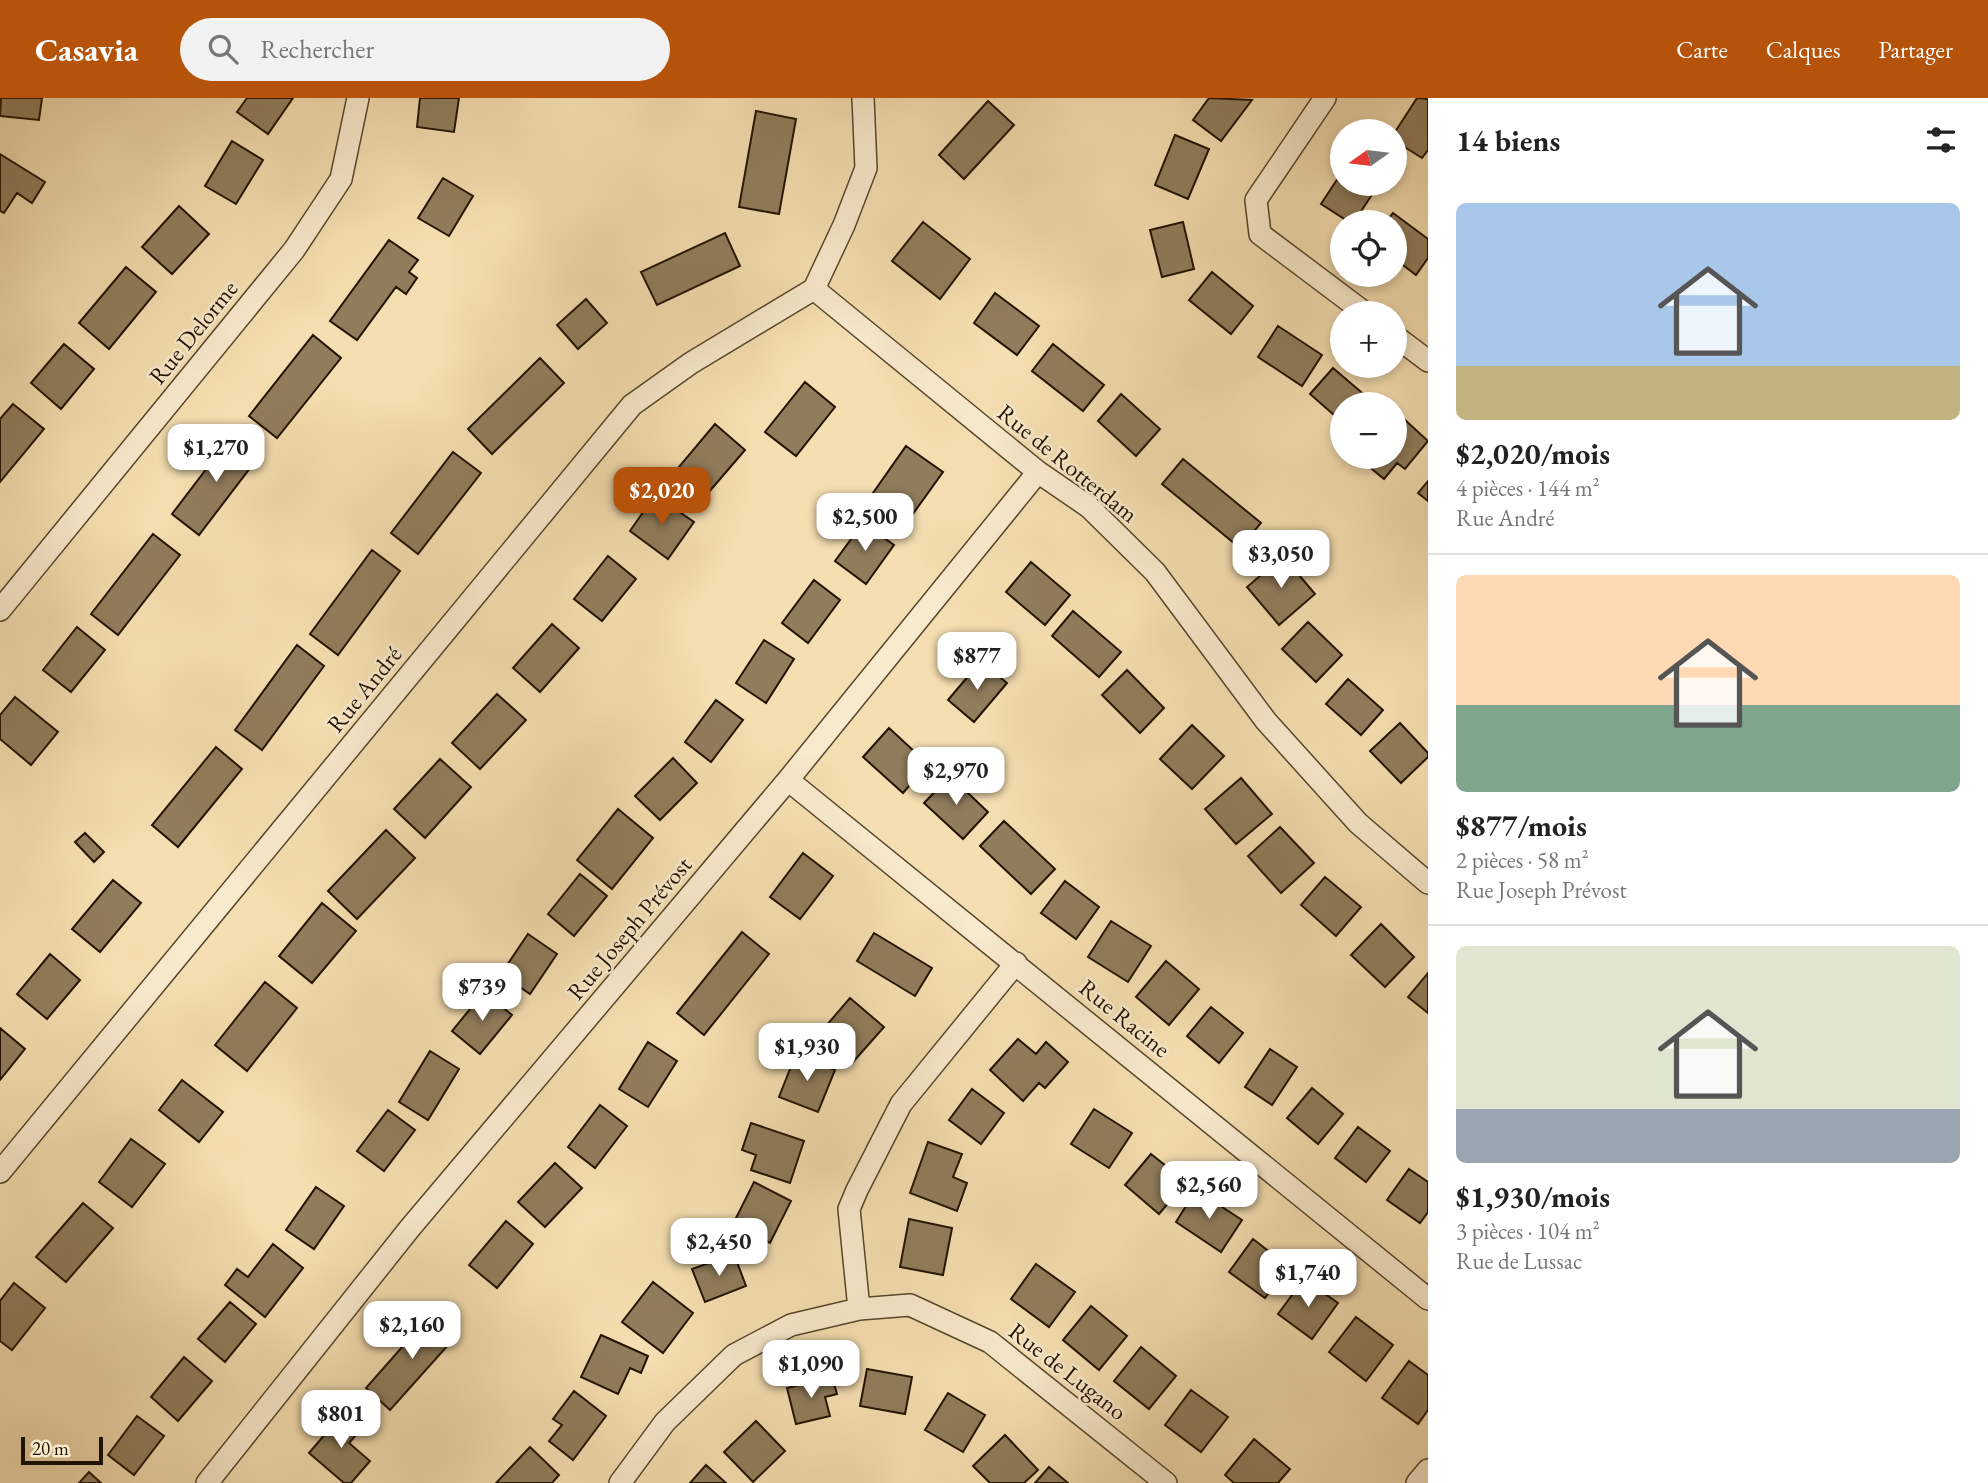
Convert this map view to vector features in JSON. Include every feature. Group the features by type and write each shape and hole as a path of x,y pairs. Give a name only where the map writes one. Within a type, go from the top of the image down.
{"street":[{"name":"Rue Delorme","path":"0,610 294,250 341,179 358,98"},
{"path":"1325,98 1256,200 1260,233 1349,301"},
{"path":"814,289 844,225 866,168 869,103"},
{"name":"Rue de Rotterdam","path":"814,289 1038,472 1089,507 1155,572 1266,721 1358,823 1428,883"},
{"name":"Rue André","path":"0,1172 632,405 691,363 814,289"},
{"path":"1407,345 1428,361"},
{"name":"Rue Joseph Prévost","path":"207,1483 410,1228 788,780 1038,472"},
{"name":"Rue Racine","path":"788,780 1428,1299"},
{"path":"859,1309 849,1209 853,1200 901,1104 1016,963"},
{"name":"Rue de Lugano","path":"620,1483 665,1422 734,1355 791,1325 859,1309 910,1305 990,1342 1166,1483"},
{"path":"1417,1483 1428,1471"}],"building":[{"path":"1,98 42,98 39,120 0,116"},
{"path":"247,98 293,98 268,134 237,112"},
{"path":"420,98 459,98 454,132 417,127"},
{"path":"1209,98 1252,100 1221,141 1193,120"},
{"path":"1417,98 1428,99 1428,150 1422,158 1407,149 1407,119 1403,119"},
{"path":"988,101 1014,125 964,179 939,155"},
{"path":"756,111 796,119 779,214 739,207"},
{"path":"1175,135 1209,149 1188,199 1155,185"},
{"path":"232,141 263,160 236,204 205,186"},
{"path":"0,154 45,182 32,203 17,193 4,213 0,211"},
{"path":"443,178 473,196 449,236 418,218"},
{"path":"1330,190 1330,196 1371,196 1362,210 1330,210 1321,204"},
{"path":"179,206 209,234 172,274 142,247"},
{"path":"923,222 970,259 940,299 892,261"},
{"path":"1183,222 1194,269 1162,277 1150,230"},
{"path":"1407,223 1428,239 1428,258 1416,275 1407,268"},
{"path":"725,233 740,266 657,305 641,272"},
{"path":"389,240 418,260 409,272 417,278 406,294 396,287 357,340 330,321"},
{"path":"126,267 156,292 109,349 79,323"},
{"path":"1212,272 1253,306 1231,334 1189,300"},
{"path":"995,293 1039,326 1017,355 974,323"},
{"path":"586,299 607,323 578,349 557,325"},
{"path":"1278,326 1322,355 1302,386 1258,357"},
{"path":"313,335 341,358 277,438 249,416"},
{"path":"64,344 94,369 61,409 31,383"},
{"path":"1053,344 1104,385 1083,411 1032,371"},
{"path":"540,358 564,383 492,454 468,429"},
{"path":"1330,371 1330,378 1345,378 1361,392 1330,392 1330,412 1310,394"},
{"path":"805,382 835,407 796,456 765,432"},
{"path":"1121,394 1160,429 1136,456 1098,421"},
{"path":"13,404 44,429 0,482 0,419"},
{"path":"1407,422 1428,441 1407,467"},
{"path":"715,424 745,450 708,493 678,468"},
{"path":"233,434 260,455 199,535 172,514"},
{"path":"906,446 943,472 910,518 873,493"},
{"path":"453,452 481,473 418,554 391,533"},
{"path":"1183,459 1261,523 1240,548 1162,484"},
{"path":"1372,469 1392,469 1384,479"},
{"path":"1428,481 1428,501 1418,493"},
{"path":"655,495 694,522 668,559 630,531"},
{"path":"863,523 894,545 866,584 835,561"},
{"path":"153,534 180,555 118,635 91,614"},
{"path":"372,550 400,571 338,655 310,634"},
{"path":"608,556 636,579 602,621 574,599"},
{"path":"1283,556 1315,594 1279,625 1247,587"},
{"path":"1031,562 1070,595 1045,625 1006,592"},
{"path":"814,580 840,600 808,643 782,623"},
{"path":"1073,611 1121,652 1099,677 1052,636"},
{"path":"1308,622 1342,655 1316,682 1282,649"},
{"path":"552,624 579,648 540,692 513,668"},
{"path":"77,627 105,650 71,692 43,670"},
{"path":"764,640 794,659 766,703 736,683"},
{"path":"297,645 324,666 262,750 235,730"},
{"path":"981,661 1007,683 974,722 948,700"},
{"path":"1127,670 1164,708 1140,733 1102,695"},
{"path":"1348,679 1383,710 1361,735 1326,704"},
{"path":"497,694 526,720 480,769 452,743"},
{"path":"15,697 58,732 31,765 0,739 0,715"},
{"path":"716,700 743,720 711,762 685,742"},
{"path":"1400,723 1428,753 1428,757 1401,783 1370,751"},
{"path":"1192,725 1224,756 1192,789 1160,759"},
{"path":"889,728 928,764 903,793 863,757"},
{"path":"216,747 242,769 178,847 152,825"},
{"path":"673,758 697,783 660,820 635,796"},
{"path":"440,759 471,787 425,838 394,809"},
{"path":"950,776 988,812 963,839 924,803"},
{"path":"1241,778 1272,814 1236,844 1205,809"},
{"path":"618,809 653,838 612,889 577,860"},
{"path":"1004,821 1055,869 1031,894 980,846"},
{"path":"1280,827 1314,863 1281,893 1248,856"},
{"path":"386,830 415,858 357,919 328,891"},
{"path":"85,833 104,852 94,862 75,842"},
{"path":"803,853 833,876 800,919 770,897"},
{"path":"580,874 607,896 574,936 548,914"},
{"path":"1325,877 1361,907 1336,936 1301,905"},
{"path":"113,880 141,903 100,952 72,929"},
{"path":"1065,881 1099,907 1076,939 1041,913"},
{"path":"322,903 356,931 312,983 279,956"},
{"path":"1111,921 1151,946 1128,982 1088,957"},
{"path":"1381,924 1414,957 1385,987 1351,955"},
{"path":"742,932 769,954 704,1035 677,1013"},
{"path":"874,933 932,968 915,996 857,961"},
{"path":"528,934 557,954 530,994 501,974"},
{"path":"50,954 80,980 47,1019 17,994"},
{"path":"1166,961 1199,989 1169,1025 1136,997"},
{"path":"1428,973 1428,1013 1408,997"},
{"path":"265,982 297,1008 247,1071 215,1045"},
{"path":"484,992 512,1015 480,1054 452,1031"},
{"path":"850,998 884,1027 853,1062 820,1033"},
{"path":"1211,1007 1243,1033 1219,1063 1187,1036"},
{"path":"0,1028 25,1049 0,1080"},
{"path":"1018,1039 1036,1054 1046,1042 1068,1062 1045,1088 1039,1083 1023,1101 990,1070"},
{"path":"648,1042 677,1061 648,1107 619,1089"},
{"path":"1270,1049 1297,1067 1272,1105 1245,1087"},
{"path":"430,1051 459,1069 428,1120 399,1102"},
{"path":"796,1054 835,1070 818,1112 779,1097"},
{"path":"182,1080 223,1112 199,1142 159,1110"},
{"path":"1312,1088 1343,1114 1318,1144 1287,1118"},
{"path":"972,1089 1004,1113 981,1144 949,1120"},
{"path":"600,1105 627,1126 595,1168 568,1147"},
{"path":"1094,1109 1132,1133 1109,1168 1071,1144"},
{"path":"388,1110 415,1130 384,1171 357,1151"},
{"path":"751,1123 804,1141 790,1183 751,1170 756,1155 742,1150"},
{"path":"1358,1127 1390,1151 1366,1182 1335,1158"},
{"path":"131,1139 165,1164 132,1207 99,1182"},
{"path":"928,1142 962,1154 953,1177 967,1183 957,1211 910,1193"},
{"path":"1151,1154 1186,1182 1159,1214 1125,1185"},
{"path":"555,1163 582,1188 545,1227 518,1202"},
{"path":"1409,1169 1428,1182 1428,1212 1420,1223 1387,1200"},
{"path":"754,1182 791,1201 770,1243 733,1224"},
{"path":"316,1187 344,1206 314,1249 286,1230"},
{"path":"1196,1190 1242,1220 1221,1252 1176,1222"},
{"path":"83,1203 113,1228 66,1282 36,1257"},
{"path":"909,1219 952,1228 943,1275 900,1267"},
{"path":"506,1221 533,1244 497,1288 469,1265"},
{"path":"1253,1239 1288,1266 1265,1298 1229,1272"},
{"path":"273,1244 303,1268 265,1317 225,1285 237,1269 248,1277"},
{"path":"734,1254 746,1286 705,1302 692,1269"},
{"path":"1036,1264 1075,1292 1049,1327 1011,1299"},
{"path":"1304,1279 1338,1303 1312,1339 1278,1314"},
{"path":"653,1282 693,1313 663,1353 622,1322"},
{"path":"14,1283 45,1308 12,1350 0,1341 0,1301"},
{"path":"230,1302 256,1324 225,1362 198,1339"},
{"path":"1091,1306 1127,1336 1099,1370 1063,1340"},
{"path":"433,1312 458,1334 390,1410 366,1388"},
{"path":"1356,1317 1393,1345 1366,1381 1329,1352"},
{"path":"601,1335 648,1356 641,1373 630,1368 618,1394 581,1377"},
{"path":"1141,1347 1176,1376 1149,1409 1114,1381"},
{"path":"184,1357 212,1381 178,1421 151,1397"},
{"path":"1409,1361 1428,1375 1428,1410 1418,1424 1382,1398"},
{"path":"867,1369 912,1377 905,1414 860,1406"},
{"path":"832,1377 837,1394 825,1397 830,1416 796,1424 787,1388"},
{"path":"1191,1390 1228,1417 1201,1452 1165,1425"},
{"path":"574,1391 606,1416 573,1460 549,1441 562,1425 553,1419"},
{"path":"948,1393 985,1415 963,1452 925,1430"},
{"path":"345,1411 363,1427 349,1443 370,1461 351,1483 344,1483 309,1453"},
{"path":"137,1416 164,1436 134,1475 108,1455"},
{"path":"756,1421 785,1451 753,1482 724,1452"},
{"path":"1005,1435 1038,1470 1024,1483 990,1483 973,1466"},
{"path":"1254,1439 1290,1469 1278,1483 1234,1483 1225,1475"},
{"path":"530,1447 559,1475 552,1483 496,1483"},
{"path":"706,1465 726,1483 690,1483"},
{"path":"1049,1467 1068,1483 1035,1483"},
{"path":"89,1472 101,1483 79,1483"}]}
